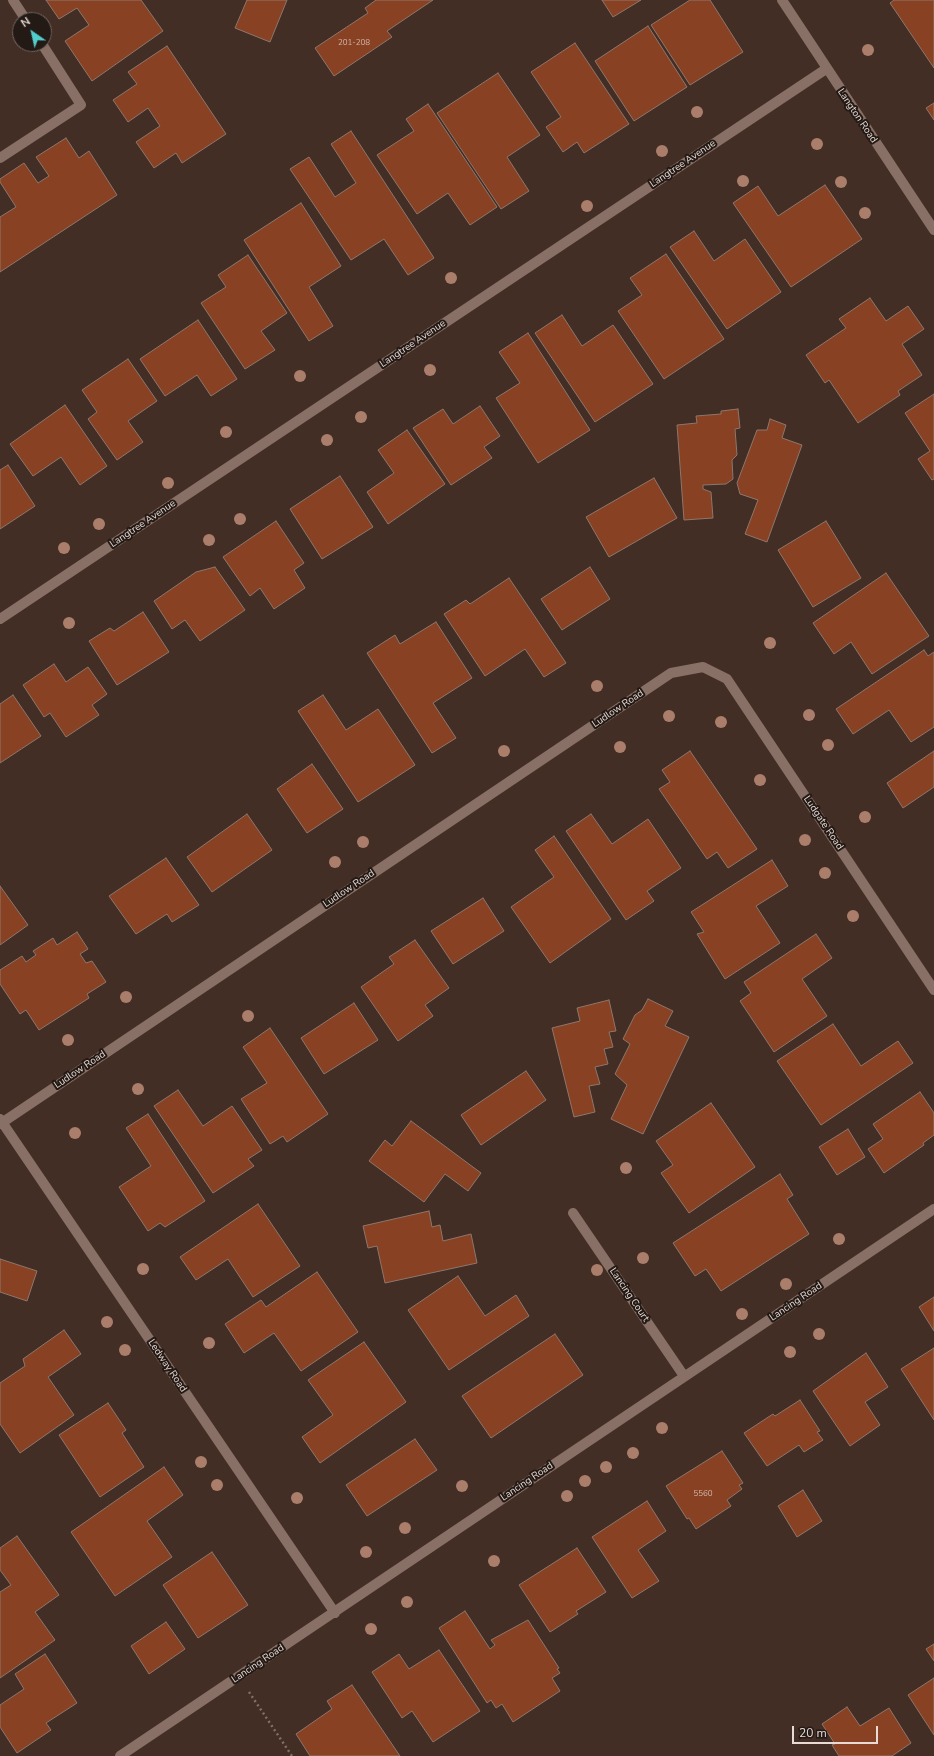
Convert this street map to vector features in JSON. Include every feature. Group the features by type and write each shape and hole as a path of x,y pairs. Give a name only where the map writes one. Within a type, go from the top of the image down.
{"street":[{"path":"13,0 21,12"},
{"name":"Langton Road","path":"782,0 826,69 934,230"},
{"path":"0,158 82,105 47,52"},
{"name":"Langtree Avenue","path":"0,619 826,69"},
{"name":"Ludgate Road","path":"703,667 728,679 934,990"},
{"name":"Ludlow Road","path":"1,1122 671,673 703,667"},
{"name":"Ledway Road","path":"1,1122 334,1613"},
{"name":"Lancing Road","path":"120,1756 684,1376 934,1210"},
{"name":"Lancing Court","path":"573,1213 684,1376"}],"path":[{"path":"239,1677 292,1756"}],"building":[{"path":"46,0 141,0 163,31 92,81 65,41 89,25 77,8 59,19"},
{"path":"247,0 287,0 270,42 235,28"},
{"path":"376,0 433,0 387,31 392,37 334,76 315,48 368,13 365,8"},
{"path":"602,0 641,0 613,17"},
{"path":"690,0 710,0 743,52 690,85 651,25"},
{"path":"894,0 934,0 934,68 890,3"},
{"path":"648,26 687,87 634,121 595,61"},
{"path":"575,43 629,124 584,153 577,142 563,152 546,127 561,117 531,72"},
{"path":"167,46 226,134 182,163 176,153 154,168 136,142 160,126 148,108 128,122 113,100 137,84 128,72"},
{"path":"498,73 540,135 507,157 529,191 501,209 437,113"},
{"path":"934,103 934,120 926,108"},
{"path":"428,104 497,207 470,225 448,193 417,214 377,155 414,131 406,119"},
{"path":"351,131 434,258 408,275 384,239 351,260 290,169 309,157 335,197 356,183 331,144"},
{"path":"66,138 79,158 89,151 117,195 0,272 0,217 16,207 0,182 0,179 24,163 38,183 49,176 36,157"},
{"path":"825,185 862,239 791,287 733,203 758,186 778,216"},
{"path":"301,203 341,266 309,287 333,326 309,341 244,240"},
{"path":"694,231 714,261 745,239 781,292 727,329 670,247"},
{"path":"666,254 724,339 664,379 618,311 642,295 630,278"},
{"path":"248,255 287,313 261,331 275,350 245,369 201,303 226,287 218,275"},
{"path":"870,298 886,321 908,306 924,329 902,344 922,375 898,391 900,395 858,423 829,380 825,383 806,355 846,328 839,319"},
{"path":"562,315 582,346 613,325 653,384 595,422 535,333"},
{"path":"198,320 237,379 211,396 197,375 165,396 140,359"},
{"path":"528,333 590,430 538,463 496,398 520,383 499,352"},
{"path":"128,359 157,401 128,421 143,442 117,460 88,419 97,412 82,390"},
{"path":"934,394 934,479 932,480 918,459 930,451 905,413"},
{"path":"65,405 107,466 80,485 61,457 33,476 10,444"},
{"path":"480,406 500,436 484,447 492,458 451,485 413,428 443,409 453,424"},
{"path":"738,409 740,428 735,429 737,455 732,460 733,479 726,484 703,485 703,489 711,492 713,518 684,520 677,425 697,423 696,416 721,414 721,411"},
{"path":"770,419 786,425 782,438 802,445 767,542 745,534 758,500 740,494 737,483 757,430 767,430"},
{"path":"407,430 445,484 388,524 367,492 394,473 378,450"},
{"path":"8,465 35,506 0,529 0,470"},
{"path":"340,476 373,527 322,559 290,509"},
{"path":"654,478 677,518 609,557 586,517"},
{"path":"276,521 304,563 294,570 305,588 274,609 260,588 250,596 223,557"},
{"path":"826,521 861,578 813,607 778,550"},
{"path":"215,567 245,610 200,641 185,620 172,629 154,601 196,572"},
{"path":"590,567 610,599 562,630 541,599"},
{"path":"886,573 929,636 872,674 851,642 834,654 813,623"},
{"path":"509,578 566,663 544,677 525,649 485,676 444,614 466,600 470,604"},
{"path":"143,612 169,652 117,685 89,641 110,628 114,631"},
{"path":"436,622 472,678 433,703 456,738 432,753 367,653 395,635 400,644"},
{"path":"924,650 928,656 934,652 934,727 911,742 889,710 853,734 836,709"},
{"path":"54,664 66,682 88,667 107,694 92,705 99,715 66,737 50,713 44,717 23,685"},
{"path":"13,695 41,736 0,763 0,704"},
{"path":"323,695 346,730 378,709 415,765 358,802 298,711"},
{"path":"690,751 757,849 728,868 717,852 707,859 659,789 670,782 662,770"},
{"path":"934,751 934,787 903,808 887,783"},
{"path":"312,764 343,809 307,833 277,789"},
{"path":"247,814 272,850 212,892 187,857"},
{"path":"591,814 612,844 648,819 681,868 647,891 654,901 626,920 566,831"},
{"path":"554,836 611,919 550,963 511,907 554,877 535,850"},
{"path":"166,858 199,905 172,922 167,914 136,934 109,896"},
{"path":"772,860 788,886 756,906 780,943 725,979 697,934 704,932 691,912"},
{"path":"0,886 28,925 0,945"},
{"path":"483,898 504,931 453,964 431,931"},
{"path":"77,932 88,949 80,954 86,963 92,961 106,982 87,994 89,998 39,1030 26,1010 20,1014 0,984 0,970 22,956 26,962 36,955 33,951 53,938 57,945"},
{"path":"816,934 832,958 802,979 827,1016 774,1052 740,1001 751,993 744,982"},
{"path":"415,940 449,988 425,1005 433,1016 398,1041 361,987 394,964 389,957"},
{"path":"648,999 673,1011 665,1026 689,1037 643,1134 611,1119 627,1085 615,1074 630,1044 623,1039 635,1015 642,1010"},
{"path":"609,1000 616,1031 609,1032 613,1047 604,1049 608,1064 595,1067 600,1084 589,1086 595,1112 574,1117 552,1028 580,1021 577,1008"},
{"path":"354,1003 378,1040 324,1074 301,1038"},
{"path":"833,1024 861,1066 898,1041 913,1063 821,1125 777,1061"},
{"path":"270,1028 328,1114 287,1142 283,1136 270,1144 241,1099 267,1083 243,1047"},
{"path":"526,1071 546,1100 481,1145 461,1115"},
{"path":"178,1090 203,1126 232,1106 262,1150 248,1159 254,1166 213,1193 154,1106"},
{"path":"920,1092 934,1113 934,1135 923,1143 924,1145 884,1173 868,1149 883,1139 873,1124"},
{"path":"711,1103 755,1167 689,1213 661,1173 673,1165 656,1141"},
{"path":"148,1114 205,1201 165,1227 160,1223 148,1231 119,1187 151,1166 126,1128"},
{"path":"411,1121 481,1173 468,1191 445,1174 424,1202 369,1161 385,1140 392,1146"},
{"path":"848,1129 865,1157 837,1175 819,1147"},
{"path":"780,1174 793,1195 787,1199 809,1234 721,1291 706,1269 695,1276 673,1243"},
{"path":"258,1204 300,1266 253,1297 228,1259 196,1280 180,1257"},
{"path":"429,1211 432,1227 440,1225 443,1241 471,1234 477,1263 385,1283 377,1246 368,1248 363,1226"},
{"path":"0,1259 37,1271 27,1301 0,1292"},
{"path":"317,1272 358,1332 301,1371 274,1333 244,1353 225,1324 261,1300 266,1307"},
{"path":"458,1276 485,1316 516,1295 529,1316 449,1370 408,1310"},
{"path":"934,1297 934,1331 919,1307"},
{"path":"64,1330 81,1354 48,1377 74,1415 20,1453 0,1424 0,1383 25,1366 23,1359"},
{"path":"555,1334 583,1375 491,1438 462,1396"},
{"path":"364,1342 406,1402 320,1463 302,1437 333,1415 308,1380"},
{"path":"934,1348 934,1420 901,1369"},
{"path":"866,1353 888,1387 865,1402 880,1425 850,1446 813,1391"},
{"path":"800,1400 820,1431 817,1432 823,1440 804,1452 799,1445 767,1466 744,1433 773,1414 775,1416"},
{"path":"108,1403 126,1430 122,1433 144,1467 100,1497 59,1435"},
{"path":"415,1439 437,1470 367,1516 346,1485"},
{"path":"722,1451 743,1483 739,1485 742,1489 727,1500 731,1506 696,1529 689,1518 687,1519 666,1486"},
{"path":"164,1467 183,1495 147,1521 172,1557 115,1596 71,1532"},
{"path":"803,1490 822,1521 797,1537 778,1506"},
{"path":"647,1501 666,1531 638,1550 659,1581 632,1598 592,1537"},
{"path":"17,1536 59,1595 35,1612 55,1640 0,1678 0,1592 11,1585 0,1570 0,1548"},
{"path":"577,1548 606,1592 576,1611 578,1614 550,1632 519,1585"},
{"path":"212,1552 248,1605 198,1638 163,1585"},
{"path":"465,1611 490,1649 495,1645 491,1640 528,1620 559,1668 557,1669 560,1673 552,1678 560,1691 513,1722 502,1704 496,1708 491,1700 487,1703 439,1628"},
{"path":"166,1622 185,1649 149,1674 131,1646"},
{"path":"934,1644 934,1661 926,1649"},
{"path":"439,1650 480,1711 433,1742 412,1711 402,1718 372,1672 399,1654 409,1669"},
{"path":"45,1654 77,1703 46,1723 51,1730 17,1753 0,1727 0,1705 24,1689 15,1674"},
{"path":"934,1678 934,1735 908,1695"},
{"path":"352,1685 400,1756 310,1756 296,1734 332,1709 327,1701"},
{"path":"847,1707 860,1726 889,1708 911,1743 892,1756 839,1756 832,1745 835,1744 822,1724"}]}
